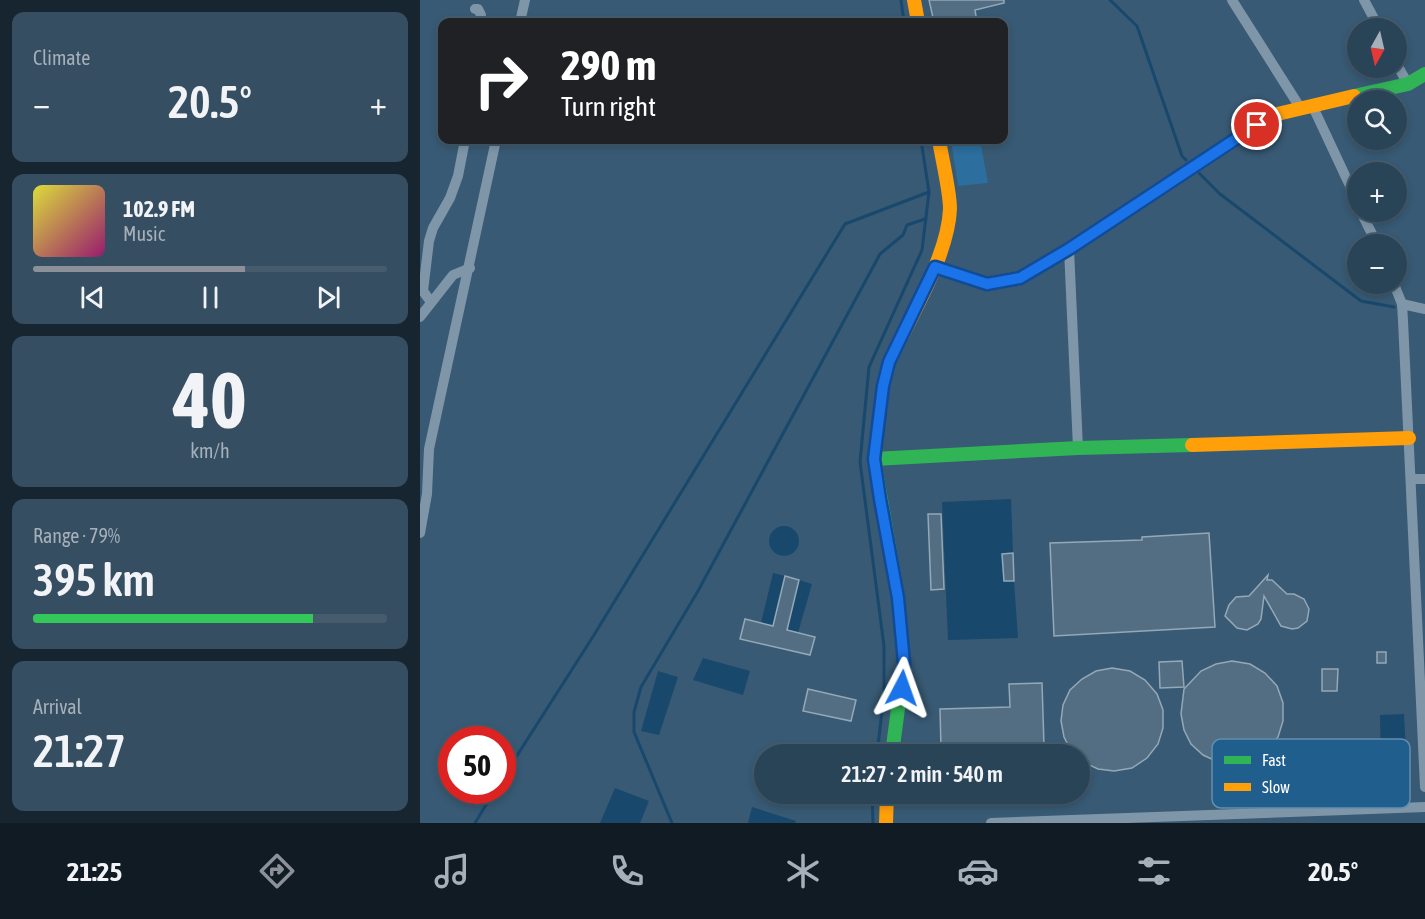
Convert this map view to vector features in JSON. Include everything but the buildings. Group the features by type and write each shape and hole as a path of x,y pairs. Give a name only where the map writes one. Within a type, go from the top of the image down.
{"street":[{"path":"521,18 525,0"},
{"path":"914,0 917,18"},
{"path":"1232,0 1307,108 1347,183"},
{"path":"1364,0 1374,18"},
{"path":"475,9 478,9 480,18"},
{"path":"935,267 987,284 1020,278 1069,249 1273,115 1408,84 1425,74"},
{"path":"1405,78 1408,84"},
{"path":"431,302 423,291 429,241 433,228 454,187 464,144"},
{"path":"420,532 428,494 429,449 495,144"},
{"path":"893,744 904,663 898,598 874,459 883,386 889,362 935,267 945,236 950,208 940,144"},
{"path":"1069,249 1078,448"},
{"path":"420,317 453,275 470,268"},
{"path":"1398,294 1402,304 1425,787"},
{"path":"1402,304 1425,309"},
{"path":"874,459 1078,448 1409,438"},
{"path":"1411,479 1425,478"},
{"path":"886,823 887,804"},
{"path":"1410,808 1425,807"},
{"path":"991,823 1398,808"}],"shaded area":[{"path":"952,144 981,144 988,183 958,186"},
{"path":"1011,499 1013,553 1002,554 1004,581 1014,581 1018,638 948,640 942,502"},
{"path":"784,526 795,530 799,541 795,552 784,556 773,552 769,541 773,530"},
{"path":"773,573 785,576 773,626 761,623"},
{"path":"799,580 812,584 798,633 787,630"},
{"path":"703,658 750,671 743,695 693,680"},
{"path":"658,671 678,677 659,735 641,731"},
{"path":"1404,714 1405,739 1380,739 1380,715"},
{"path":"615,788 649,801 640,823 600,823"},
{"path":"752,807 796,821 795,823 748,823"}],"waterway":[{"path":"901,0 903,18"},
{"path":"1110,0 1137,26 1182,156 1186,160"},
{"path":"878,744 884,694 884,646 860,462 869,367 922,250 929,192 922,144"},
{"path":"1198,172 1220,194 1361,301 1394,307"},
{"path":"516,757 594,635 845,224 929,192"},
{"path":"672,823 634,732 634,712 641,687 698,591 880,254 903,235 907,225 925,219"},
{"path":"475,823 487,804"},
{"path":"872,804 873,823"}],"traffic: fast":[{"path":"1381,90 1408,84 1425,74"},
{"path":"893,744 904,663 898,598 874,459 883,386 889,362 897,346"},
{"path":"874,459 1078,448 1192,445"}],"traffic: slow":[{"path":"914,0 917,18"},
{"path":"935,267 987,284 1020,278 1069,249 1273,115 1347,98"},
{"path":"897,346 930,279 948,226 950,202 940,144"},
{"path":"1192,445 1409,438"},
{"path":"886,823 887,804"}],"route":[{"path":"902,688 904,663 898,598 874,459 883,386 889,362 935,267 987,284 1020,278 1069,249 1257,125"}]}
